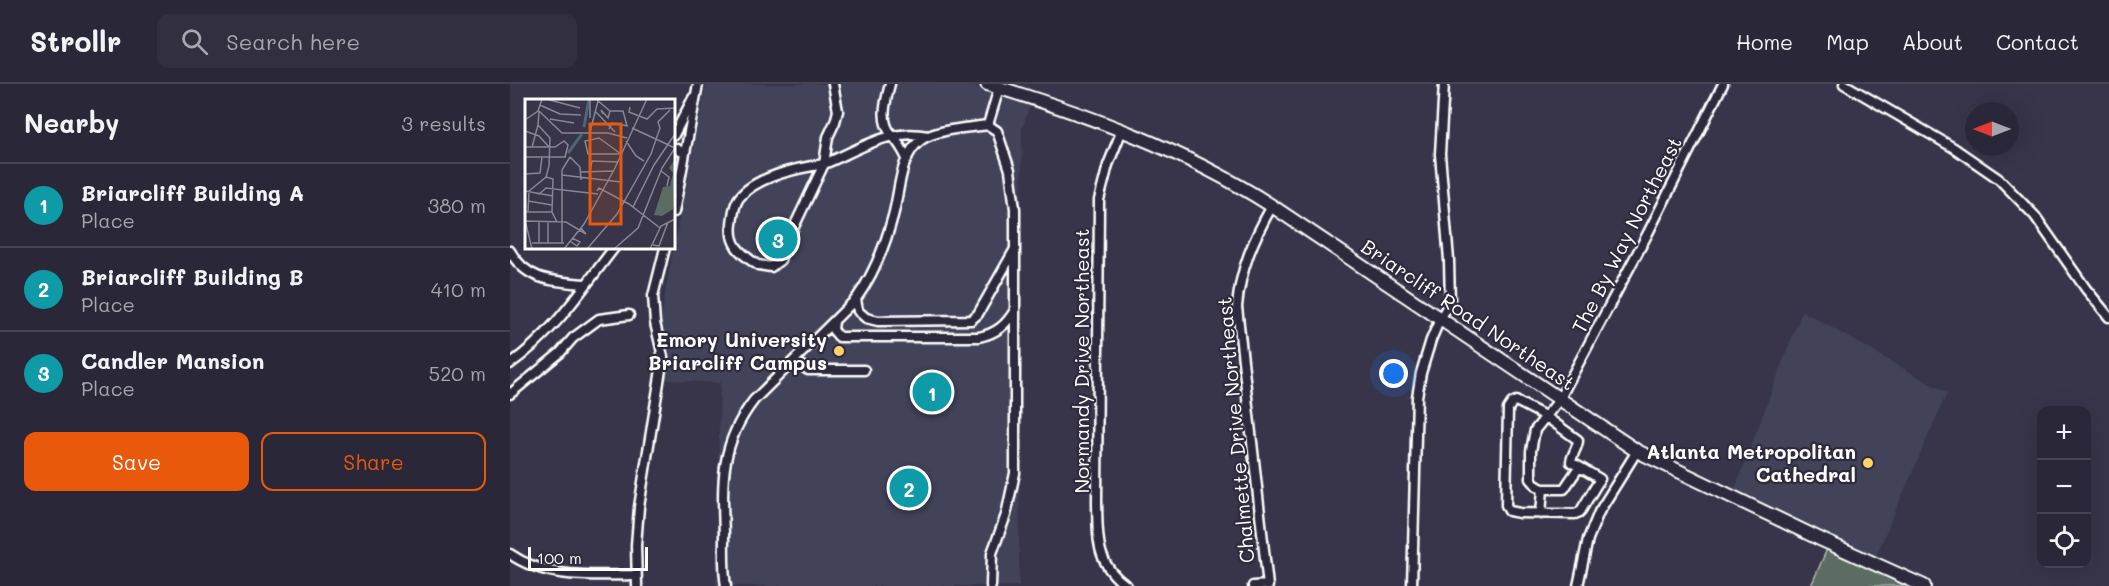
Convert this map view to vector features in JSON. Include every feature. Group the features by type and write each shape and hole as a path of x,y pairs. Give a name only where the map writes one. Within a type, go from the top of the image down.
{"main road":[{"name":"Briarcliff Road Northeast","path":"993,86 1053,104 1122,130 1226,179 1272,206 1636,451 1924,586"}],"street":[{"path":"833,84 838,111 828,137 824,164 780,260 776,265 768,268 757,265 739,251 730,236 735,206 740,196 749,188 772,176 824,164 864,144 892,135 915,133 927,136 988,125 996,131 1012,180 1015,209 1015,473 1006,515 992,553 991,586"},
{"path":"890,84 884,119 907,159"},
{"name":"The By Way Northeast","path":"1543,489 1531,479 1531,451 1535,430 1559,400 1648,233 1723,84"},
{"path":"1844,84 1954,148 1999,179 2035,216 2086,289 2109,317"},
{"path":"1412,586 1417,398 1426,356 1440,319 1450,302 1449,260 1440,154 1445,85"},
{"path":"988,125 993,86"},
{"path":"675,133 697,88"},
{"path":"675,207 697,88"},
{"name":"Normandy Drive Northeast","path":"1122,130 1108,165 1099,200 1097,503 1101,556 1110,571 1127,586"},
{"path":"726,586 723,489 725,461 741,417 754,400 856,299 879,259 907,159 912,149 927,136"},
{"path":"675,148 685,153"},
{"name":"Chalmette Drive Northeast","path":"1268,585 1237,307 1244,266 1272,206"},
{"path":"856,299 858,311 873,320 971,320 978,314 1015,248"},
{"path":"510,364 549,331 567,311 613,249"},
{"path":"637,586 636,545 639,507 663,357 653,306 655,285 665,249"},
{"path":"510,251 523,269 534,276 585,284"},
{"path":"814,342 839,337 979,337 996,332 1008,321 1016,309"},
{"path":"510,394 560,353 573,338 599,319 629,315"},
{"path":"834,321 833,330 839,337"},
{"path":"794,362 808,370 864,370"},
{"path":"1516,401 1545,416 1578,440 1571,462 1579,467 1600,479 1580,512 1540,514 1509,511 1506,505 1508,409 1512,403 1516,401"},
{"path":"1578,586 1588,539 1603,504 1636,451"},
{"path":"1540,514 1543,489 1564,489 1579,467"},
{"path":"1589,496 1603,504"},
{"path":"510,554 542,570 567,574 636,575"},
{"path":"565,586 567,574"},
{"path":"1253,586 1268,585"}],"shaded area":[{"name":"Emory University Briarcliff Campus","path":"706,84 965,84 1031,103 1022,128 1019,586 716,586 720,383 652,379 675,241"},
{"path":"1802,311 1947,393 1873,562 1732,496"}],"green space":[{"path":"1830,542 1923,586 1811,586"}],"place":[{"name":"Candler Mansion","path":"778,239"},
{"name":"Emory University Briarcliff Campus","path":"839,351"},
{"name":"Briarcliff Building A","path":"932,392"},
{"name":"Atlanta Metropolitan Cathedral","path":"1868,463"},
{"name":"Briarcliff Building B","path":"909,488"}]}
